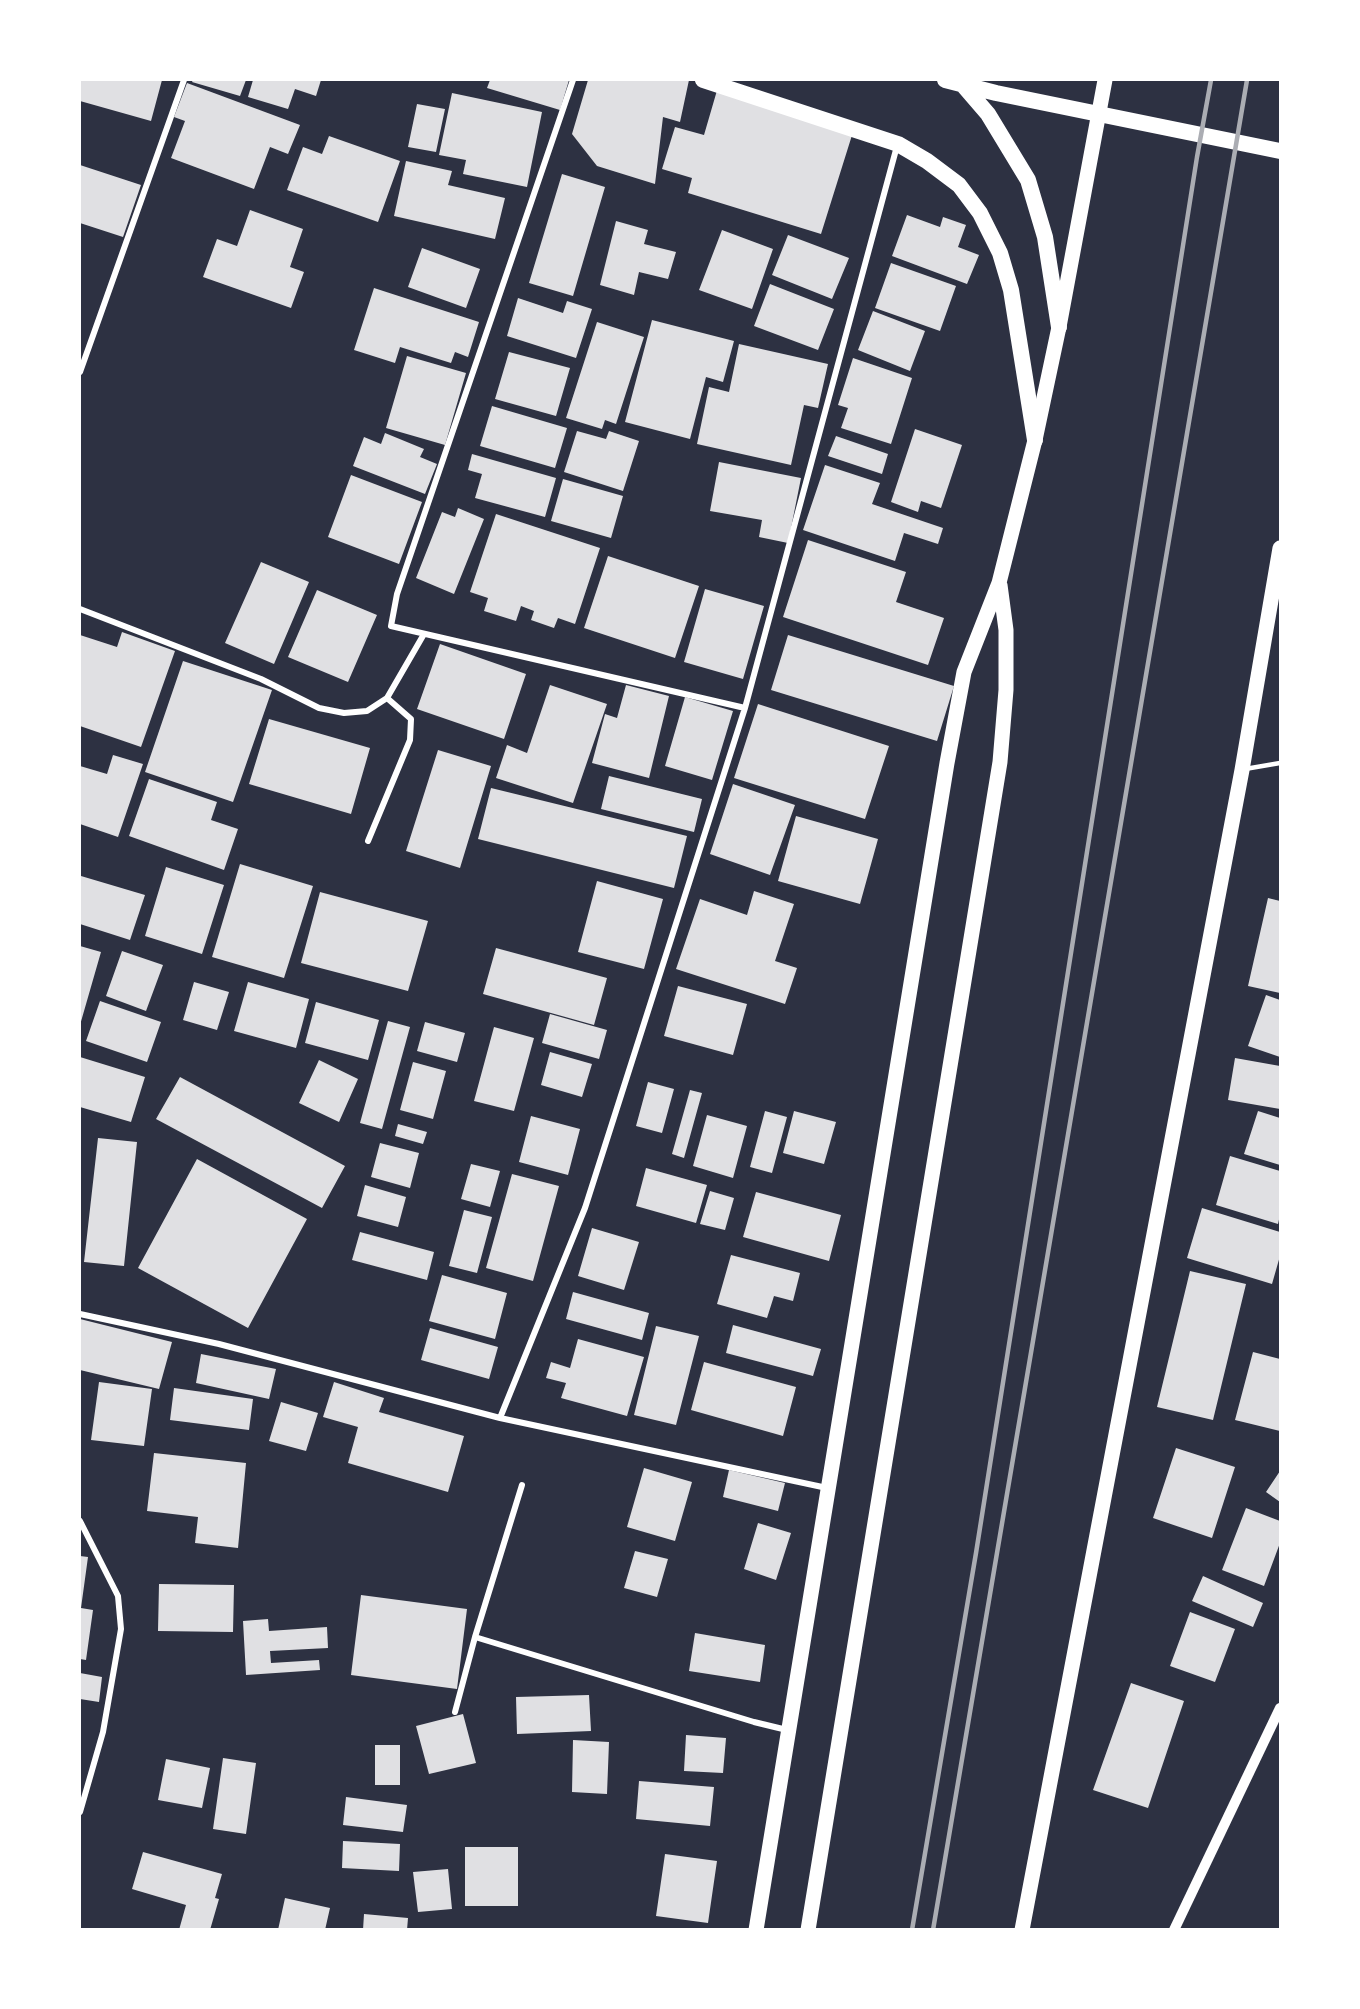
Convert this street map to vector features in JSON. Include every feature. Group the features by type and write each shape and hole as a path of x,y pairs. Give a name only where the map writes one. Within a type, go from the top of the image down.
{"highway":[{"path":"703,80 898,144 927,161 959,185 980,213 1000,253 1011,290 1035,440"},
{"path":"945,80 996,93 1281,151"},
{"path":"958,80 988,114 1028,180 1045,237 1059,327"}],"main road":[{"path":"756,1929 964,672 999,583 1035,440 1059,327 1105,80"},
{"path":"1022,1929 1242,770 1281,548"},
{"path":"808,1929 1000,762 1006,690 1006,630 999,583"}],"street":[{"path":"80,372 184,80"},
{"path":"573,80 395,602 391,626 745,708"},
{"path":"500,1418 585,1208 745,708 898,144"},
{"path":"80,609 261,680 319,708 344,713 367,711 387,698 424,634"},
{"path":"368,841 410,740 411,718 387,698"},
{"path":"80,1314 219,1344 500,1418 829,1488"},
{"path":"456,1712 475,1637 522,1485"},
{"path":"80,1521 118,1596 121,1629 103,1732 80,1812"},
{"path":"80,1543 90,1543"},
{"path":"475,1637 754,1722 789,1730"},
{"path":"1174,1929 1281,1708"},
{"path":"80,1785 87,1787"}],"lane":[{"path":"1242,770 1281,763"}],"building":[{"path":"80,80 162,80 151,121 80,101"},
{"path":"193,80 246,80 240,96 192,82"},
{"path":"253,80 321,80 316,96 295,89 288,109 248,97"},
{"path":"490,80 569,80 560,110 487,88"},
{"path":"588,80 689,80 680,122 663,117 655,184 597,166 572,134"},
{"path":"187,83 300,125 288,154 270,147 254,189 171,158 185,121 174,117"},
{"path":"718,87 853,132 821,234 688,193 692,178 662,169 675,127 704,135"},
{"path":"452,93 542,112 527,187 463,174 466,160 439,155"},
{"path":"417,104 445,109 436,152 408,147"},
{"path":"329,136 400,161 378,222 287,190 303,147 322,154"},
{"path":"406,161 452,171 448,185 505,198 495,239 394,216"},
{"path":"80,165 141,185 123,237 80,223"},
{"path":"562,174 605,187 573,296 529,283"},
{"path":"250,210 303,229 290,267 304,272 291,308 203,277 217,239 237,246"},
{"path":"907,215 940,227 943,217 966,225 958,247 979,255 967,284 892,256"},
{"path":"616,221 648,230 644,244 676,252 668,279 639,272 634,295 600,285"},
{"path":"722,230 773,249 752,309 699,290"},
{"path":"788,235 849,258 832,299 772,275"},
{"path":"422,248 480,269 466,308 408,287"},
{"path":"891,263 956,286 940,331 875,308"},
{"path":"770,284 834,309 818,350 754,326"},
{"path":"374,288 479,322 468,357 455,352 451,363 400,347 395,363 354,350"},
{"path":"518,298 563,313 567,301 592,309 576,358 507,336"},
{"path":"873,311 925,331 910,371 858,350"},
{"path":"652,320 734,341 723,382 706,377 690,439 625,422"},
{"path":"597,322 644,337 616,424 605,420 602,429 566,418"},
{"path":"739,344 828,364 818,408 804,405 791,465 697,444 709,387 729,392"},
{"path":"509,352 570,368 556,416 495,399"},
{"path":"407,356 466,373 445,445 386,428"},
{"path":"853,358 912,378 891,444 841,428 848,408 838,405"},
{"path":"492,406 567,428 555,468 480,446"},
{"path":"915,429 962,445 941,508 921,501 918,512 891,502"},
{"path":"577,431 606,439 609,431 639,441 623,491 564,472"},
{"path":"385,433 424,449 420,457 437,464 425,494 353,466 364,437 381,444"},
{"path":"836,436 888,454 882,474 828,456"},
{"path":"472,454 556,478 545,517 475,498 482,474 468,470"},
{"path":"719,462 801,478 788,543 759,537 762,520 710,511"},
{"path":"825,465 880,483 872,504 943,528 938,544 904,533 895,561 803,530"},
{"path":"351,475 422,502 399,564 328,537"},
{"path":"563,479 623,496 611,538 551,521"},
{"path":"458,508 484,519 454,594 416,578 442,512 455,517"},
{"path":"496,514 600,548 575,624 558,618 554,628 531,620 534,611 521,606 516,621 484,611 488,598 470,592"},
{"path":"808,540 906,572 896,602 944,618 928,665 783,617"},
{"path":"608,556 699,586 675,658 584,628"},
{"path":"261,562 309,582 274,664 225,643"},
{"path":"705,589 764,606 743,679 684,662"},
{"path":"317,590 377,615 348,682 288,657"},
{"path":"122,632 175,651 141,747 80,726 80,635 117,647"},
{"path":"788,635 954,686 937,741 771,690"},
{"path":"440,644 526,674 504,739 417,709"},
{"path":"183,661 272,690 233,802 145,772"},
{"path":"550,685 607,704 573,803 496,778 507,745 527,753"},
{"path":"626,685 669,696 649,778 592,763 605,714 617,718"},
{"path":"685,697 733,711 712,780 665,766"},
{"path":"758,704 889,746 865,819 734,778"},
{"path":"269,719 370,748 351,814 249,784"},
{"path":"438,750 491,766 460,868 406,851"},
{"path":"113,755 143,764 118,837 80,824 80,766 107,774"},
{"path":"609,776 702,799 694,832 601,809"},
{"path":"149,779 217,802 211,820 238,829 224,870 129,836"},
{"path":"733,784 795,805 770,875 710,854"},
{"path":"491,788 687,836 674,888 478,839"},
{"path":"796,816 878,839 860,904 778,881"},
{"path":"240,864 313,886 284,978 212,957"},
{"path":"166,867 224,885 202,954 145,936"},
{"path":"81,876 145,895 130,940 80,924"},
{"path":"597,881 663,899 644,969 578,952"},
{"path":"754,891 794,904 775,961 797,968 785,1004 676,969 700,899 747,915"},
{"path":"320,892 428,921 408,991 301,963"},
{"path":"1268,898 1280,901 1280,993 1248,986"},
{"path":"80,946 101,952 80,1025"},
{"path":"496,948 607,978 594,1025 483,994"},
{"path":"122,951 163,965 146,1011 106,996"},
{"path":"194,982 229,992 217,1030 183,1020"},
{"path":"248,982 309,999 296,1048 234,1031"},
{"path":"678,986 747,1004 733,1055 664,1036"},
{"path":"1266,995 1280,1000 1280,1057 1248,1046"},
{"path":"100,1001 161,1022 147,1062 86,1041"},
{"path":"316,1002 379,1020 368,1060 305,1043"},
{"path":"550,1014 607,1030 599,1059 542,1043"},
{"path":"388,1021 410,1027 382,1129 360,1123"},
{"path":"425,1022 465,1033 457,1062 417,1051"},
{"path":"494,1027 534,1038 514,1111 474,1101"},
{"path":"550,1052 592,1064 582,1097 541,1085"},
{"path":"80,1057 145,1077 131,1122 80,1107"},
{"path":"1235,1058 1280,1066 1280,1109 1228,1100"},
{"path":"319,1060 358,1079 339,1122 299,1103"},
{"path":"413,1062 446,1071 433,1119 400,1110"},
{"path":"180,1077 345,1166 322,1208 156,1119"},
{"path":"648,1082 674,1089 662,1133 636,1126"},
{"path":"690,1090 702,1093 684,1158 672,1154"},
{"path":"765,1111 787,1117 772,1173 750,1167"},
{"path":"794,1111 836,1122 824,1164 783,1153"},
{"path":"1258,1111 1280,1118 1280,1165 1244,1154"},
{"path":"707,1115 747,1126 733,1178 693,1166"},
{"path":"531,1116 580,1129 568,1175 519,1162"},
{"path":"398,1124 427,1132 423,1144 395,1136"},
{"path":"98,1138 137,1142 124,1266 84,1262"},
{"path":"380,1143 419,1153 410,1188 371,1177"},
{"path":"1230,1156 1280,1171 1278,1224 1216,1205"},
{"path":"197,1159 307,1219 248,1328 138,1268"},
{"path":"471,1164 500,1171 490,1207 461,1199"},
{"path":"646,1168 707,1185 696,1223 636,1206"},
{"path":"512,1174 559,1186 533,1281 486,1268"},
{"path":"365,1185 406,1197 398,1227 357,1216"},
{"path":"710,1191 734,1198 725,1230 700,1224"},
{"path":"756,1192 841,1215 829,1261 743,1237"},
{"path":"1202,1208 1280,1232 1280,1256 1272,1284 1187,1258"},
{"path":"464,1210 492,1217 477,1273 449,1266"},
{"path":"592,1228 639,1242 624,1290 578,1276"},
{"path":"360,1232 434,1252 427,1280 352,1260"},
{"path":"731,1255 800,1273 793,1301 774,1296 767,1318 717,1304"},
{"path":"1190,1271 1246,1284 1213,1420 1157,1407"},
{"path":"442,1275 507,1293 495,1339 429,1321"},
{"path":"573,1292 649,1313 642,1340 566,1319"},
{"path":"80,1319 172,1342 159,1389 80,1370"},
{"path":"733,1325 821,1349 813,1376 726,1353"},
{"path":"656,1326 699,1336 676,1425 634,1415"},
{"path":"430,1328 498,1347 489,1379 421,1360"},
{"path":"578,1339 644,1357 627,1416 561,1398 566,1383 546,1378 551,1362 570,1368"},
{"path":"1253,1352 1280,1359 1280,1431 1235,1420"},
{"path":"201,1354 276,1369 269,1399 196,1383"},
{"path":"704,1362 796,1387 783,1436 691,1410"},
{"path":"99,1382 152,1389 144,1446 91,1440"},
{"path":"334,1382 384,1398 379,1412 464,1436 448,1492 348,1463 358,1427 323,1417"},
{"path":"174,1388 253,1399 249,1430 170,1420"},
{"path":"281,1402 318,1413 306,1451 269,1441"},
{"path":"1176,1448 1235,1467 1212,1538 1153,1518"},
{"path":"154,1453 246,1463 238,1548 195,1543 198,1517 147,1511"},
{"path":"644,1468 692,1482 675,1541 627,1527"},
{"path":"729,1470 785,1483 778,1511 723,1497"},
{"path":"1280,1471 1280,1502 1266,1492"},
{"path":"1246,1508 1280,1521 1280,1543 1264,1586 1222,1570"},
{"path":"758,1523 791,1533 776,1580 744,1569"},
{"path":"635,1551 668,1559 657,1597 624,1588"},
{"path":"80,1556 88,1557 81,1608 93,1610 86,1660 80,1659"},
{"path":"1203,1576 1263,1603 1253,1627 1192,1601"},
{"path":"159,1584 234,1585 233,1632 158,1631"},
{"path":"361,1595 467,1609 457,1689 351,1675"},
{"path":"1190,1612 1235,1629 1215,1682 1170,1666"},
{"path":"268,1619 269,1631 327,1627 328,1648 270,1651 271,1663 319,1660 320,1670 246,1675 243,1621"},
{"path":"695,1633 765,1645 760,1682 689,1671"},
{"path":"80,1673 102,1677 99,1702 80,1699"},
{"path":"1131,1683 1184,1701 1148,1808 1093,1790"},
{"path":"589,1695 591,1731 517,1734 516,1697"},
{"path":"463,1714 476,1763 429,1774 416,1726"},
{"path":"686,1735 726,1738 723,1773 684,1771"},
{"path":"573,1740 609,1742 607,1794 572,1792"},
{"path":"375,1745 400,1745 400,1785 375,1785"},
{"path":"223,1758 256,1763 246,1834 213,1829"},
{"path":"166,1759 210,1768 202,1808 158,1800"},
{"path":"639,1781 714,1787 710,1826 636,1819"},
{"path":"346,1797 407,1805 403,1832 343,1825"},
{"path":"343,1841 400,1844 399,1871 342,1868"},
{"path":"465,1847 518,1847 518,1906 465,1906"},
{"path":"143,1852 222,1874 215,1898 219,1899 210,1930 179,1930 186,1905 132,1889"},
{"path":"665,1854 717,1861 708,1923 656,1916"},
{"path":"448,1869 452,1909 418,1912 413,1872"},
{"path":"285,1898 330,1908 325,1930 278,1930"},
{"path":"364,1914 408,1918 407,1930 363,1930"}],"railway":[{"path":"912,1930 976,1553 1211,80"},
{"path":"933,1930 1247,80"}]}
